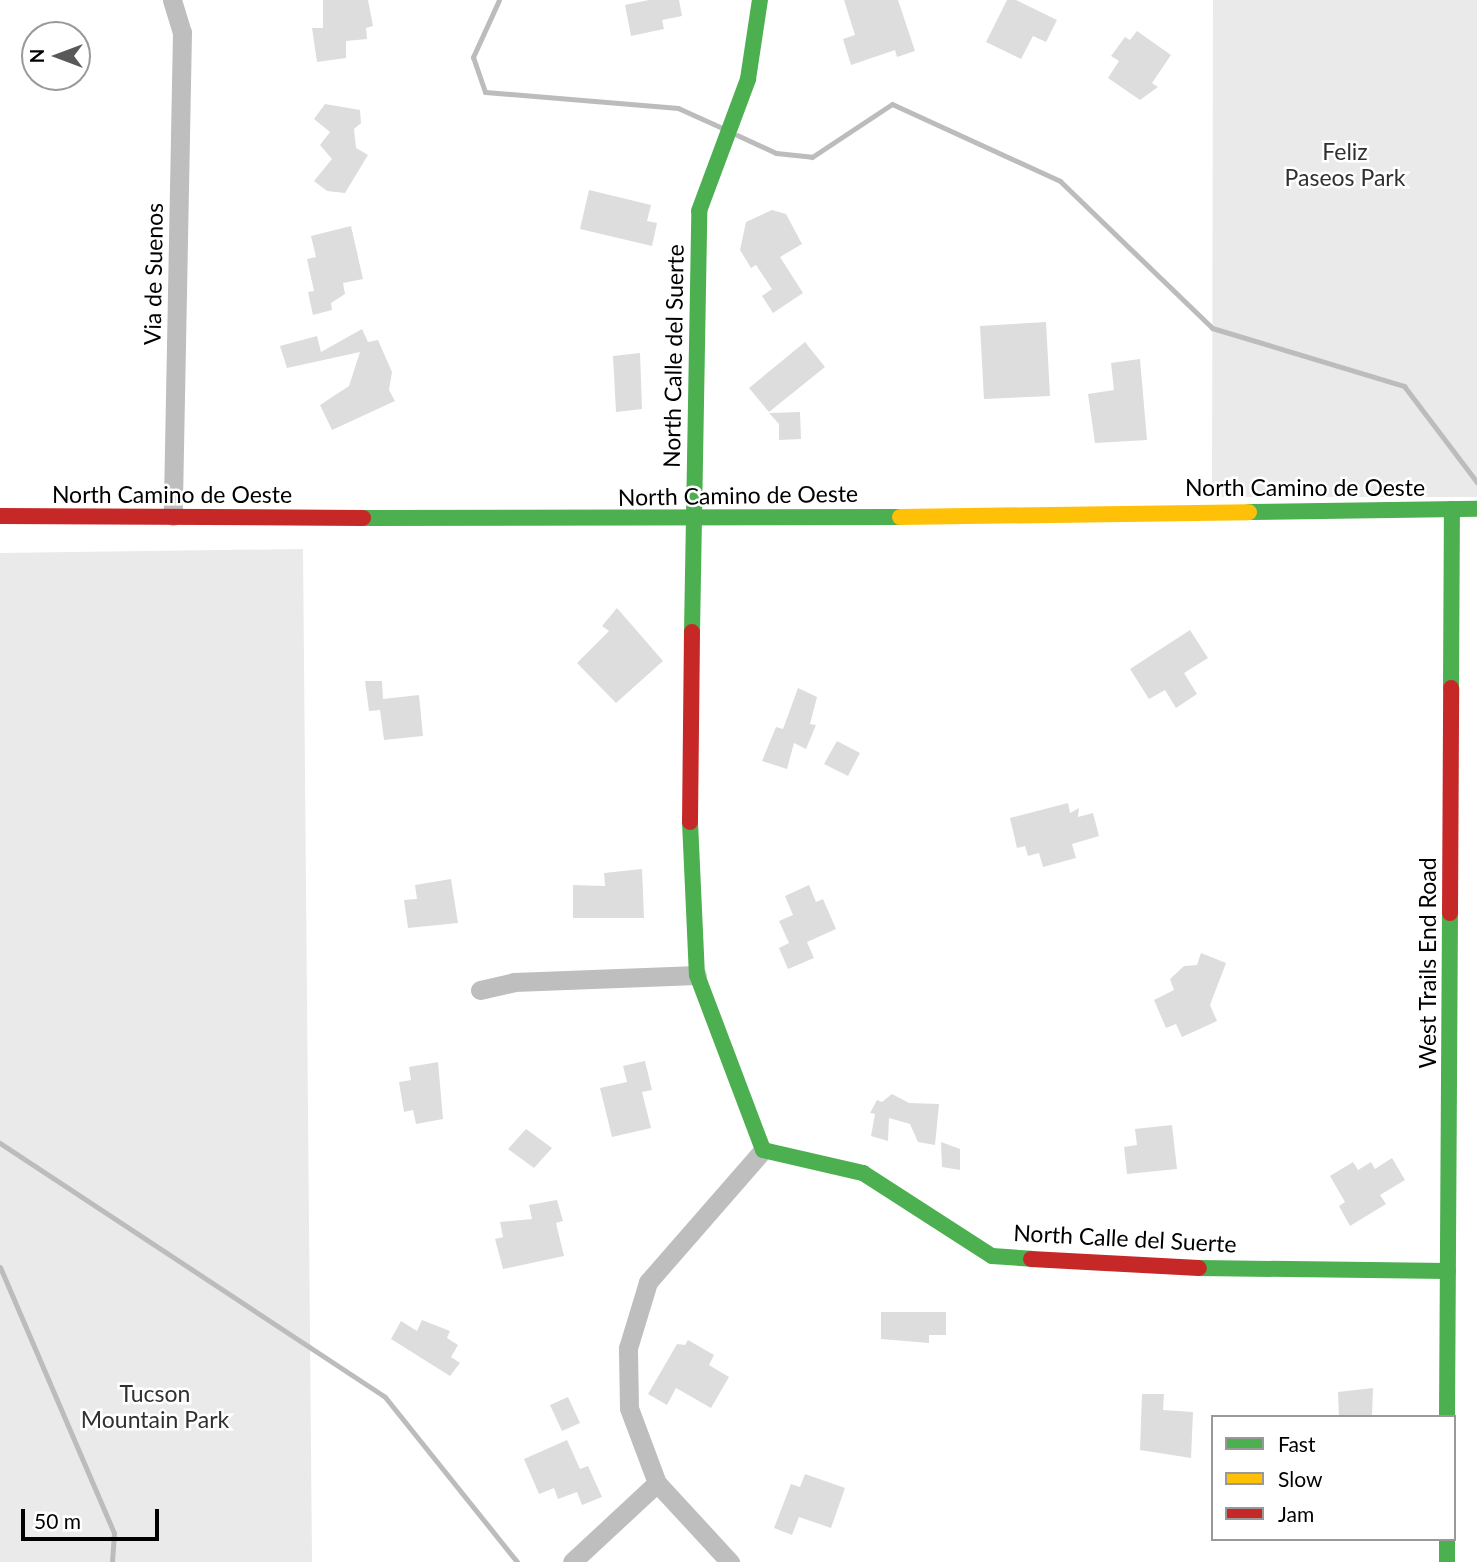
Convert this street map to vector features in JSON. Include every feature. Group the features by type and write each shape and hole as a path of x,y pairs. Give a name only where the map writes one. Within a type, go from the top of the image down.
{"street":[{"name":"Via de Suenos","path":"172,0 182,32 173,516"},
{"name":"North Calle del Suerte","path":"760,0 761,14 748,79 699,211 689,799 696,975 763,1150 863,1173 992,1256 1167,1268 1448,1271"},
{"name":"West Trails End Road","path":"1447,1415 1452,509"},
{"name":"North Camino de Oeste","path":"0,516 695,520 1477,509"},
{"path":"480,990 514,982 696,975"},
{"path":"730,1562 657,1483 629,1408 628,1348 648,1282 763,1150"},
{"path":"572,1562 657,1483"},
{"path":"1447,1541 1447,1562"}],"green space":[{"name":"Feliz Paseos Park","path":"1213,0 1477,0 1477,497 1212,497"},
{"name":"Tucson Mountain Park","path":"303,549 312,1562 0,1562 0,553"}],"building":[{"path":"323,0 368,0 373,26 366,28 367,39 346,41 346,58 317,62 312,28 323,28"},
{"path":"649,0 679,0 682,16 662,20 664,29 631,36 625,5"},
{"path":"844,0 898,0 915,51 897,57 895,50 851,65 843,39 855,35"},
{"path":"1007,0 1016,0 1057,20 1046,42 1033,36 1021,59 986,42"},
{"path":"1137,31 1171,55 1152,83 1158,87 1140,100 1108,78 1119,61 1111,56 1125,37 1130,40"},
{"path":"325,104 360,110 361,123 354,129 356,148 368,155 345,193 327,191 314,181 332,159 320,145 330,132 314,119"},
{"path":"589,190 651,205 647,221 657,223 652,246 580,229"},
{"path":"772,210 786,214 802,244 780,257 803,293 773,313 762,296 772,289 756,265 751,268 740,250 746,222"},
{"path":"351,226 363,279 343,283 345,294 331,303 332,310 313,315 308,292 314,291 307,259 316,257 311,236"},
{"path":"1046,322 1050,396 984,399 980,326"},
{"path":"362,329 368,342 378,340 392,372 389,390 395,401 332,430 320,405 349,386 360,352 287,368 280,346 317,336 321,352"},
{"path":"805,342 825,367 769,412 749,388"},
{"path":"640,353 642,409 616,412 613,356"},
{"path":"1140,359 1147,440 1095,443 1088,394 1114,390 1111,363"},
{"path":"800,412 801,439 779,440 779,424 769,413"},
{"path":"617,608 663,661 616,703 577,663 609,631 602,626"},
{"path":"1190,630 1208,658 1184,673 1197,694 1176,708 1165,690 1149,699 1130,669"},
{"path":"365,681 382,681 383,699 419,695 423,736 384,740 380,710 369,711"},
{"path":"798,688 817,697 810,724 816,725 806,749 794,743 787,769 762,761 776,727 783,729"},
{"path":"837,741 860,753 848,776 824,764"},
{"path":"1068,803 1070,813 1079,808 1078,817 1093,813 1099,836 1072,844 1076,858 1043,867 1039,853 1028,856 1025,846 1017,848 1010,818"},
{"path":"642,869 644,918 573,918 573,885 605,886 604,873"},
{"path":"451,879 458,923 408,928 404,900 417,899 415,885"},
{"path":"809,885 816,902 823,899 836,929 807,942 814,958 788,969 779,948 789,943 779,921 793,915 785,896"},
{"path":"1201,953 1226,963 1210,1005 1217,1021 1182,1037 1176,1024 1166,1028 1154,1000 1174,990 1170,979 1184,966 1197,965"},
{"path":"645,1061 652,1090 642,1092 651,1128 612,1137 600,1088 627,1082 623,1066"},
{"path":"438,1062 443,1119 416,1124 413,1110 404,1112 399,1082 411,1080 409,1067"},
{"path":"892,1094 909,1103 939,1104 935,1145 918,1142 910,1124 889,1118 888,1141 871,1136 875,1114 870,1113 877,1100 882,1102"},
{"path":"1172,1125 1177,1169 1127,1174 1124,1147 1137,1145 1135,1129"},
{"path":"526,1129 552,1148 534,1168 508,1149"},
{"path":"941,1142 960,1149 960,1170 942,1167"},
{"path":"1392,1158 1405,1180 1380,1195 1386,1204 1350,1226 1339,1206 1345,1202 1330,1176 1353,1162 1358,1170 1371,1162 1375,1169"},
{"path":"557,1200 563,1221 556,1223 564,1256 503,1269 495,1239 503,1237 500,1222 532,1219 529,1205"},
{"path":"881,1312 946,1312 946,1335 929,1335 929,1343 881,1339"},
{"path":"422,1320 450,1331 447,1338 458,1345 451,1357 460,1363 450,1376 391,1339 401,1321 417,1331"},
{"path":"688,1340 714,1355 709,1365 729,1377 711,1408 676,1388 667,1405 648,1394 677,1344 685,1345"},
{"path":"1373,1388 1372,1415 1339,1415 1338,1392"},
{"path":"1142,1394 1164,1394 1163,1410 1193,1412 1191,1458 1140,1450"},
{"path":"568,1397 580,1423 562,1431 550,1405"},
{"path":"567,1440 580,1469 588,1466 602,1497 582,1505 577,1492 558,1499 554,1488 539,1494 524,1459"},
{"path":"805,1474 845,1488 831,1528 799,1517 792,1535 774,1528 791,1484 800,1487"}],"waterway":[{"path":"499,0 473,57 485,92 678,108 722,128"},
{"path":"737,135 776,153 812,157 892,104 1060,181 1212,328 1404,386 1477,482"},
{"path":"0,1143 385,1397 517,1562"},
{"path":"0,1267 114,1533 112,1562"}],"traffic: fast":[{"path":"692,632 699,211 748,79 760,0"},
{"path":"1451,688 1452,509"},
{"path":"1249,512 1477,509"},
{"path":"363,518 900,517"},
{"path":"690,822 697,975 763,1150 863,1173 992,1256 1031,1259"},
{"path":"1447,1415 1450,913"},
{"path":"1199,1268 1448,1271"},
{"path":"1447,1541 1447,1562"}],"traffic: slow":[{"path":"900,517 1249,512"}],"traffic: jam":[{"path":"0,516 363,518"},
{"path":"690,822 692,632"},
{"path":"1450,913 1451,688"},
{"path":"1031,1259 1199,1268"}]}
